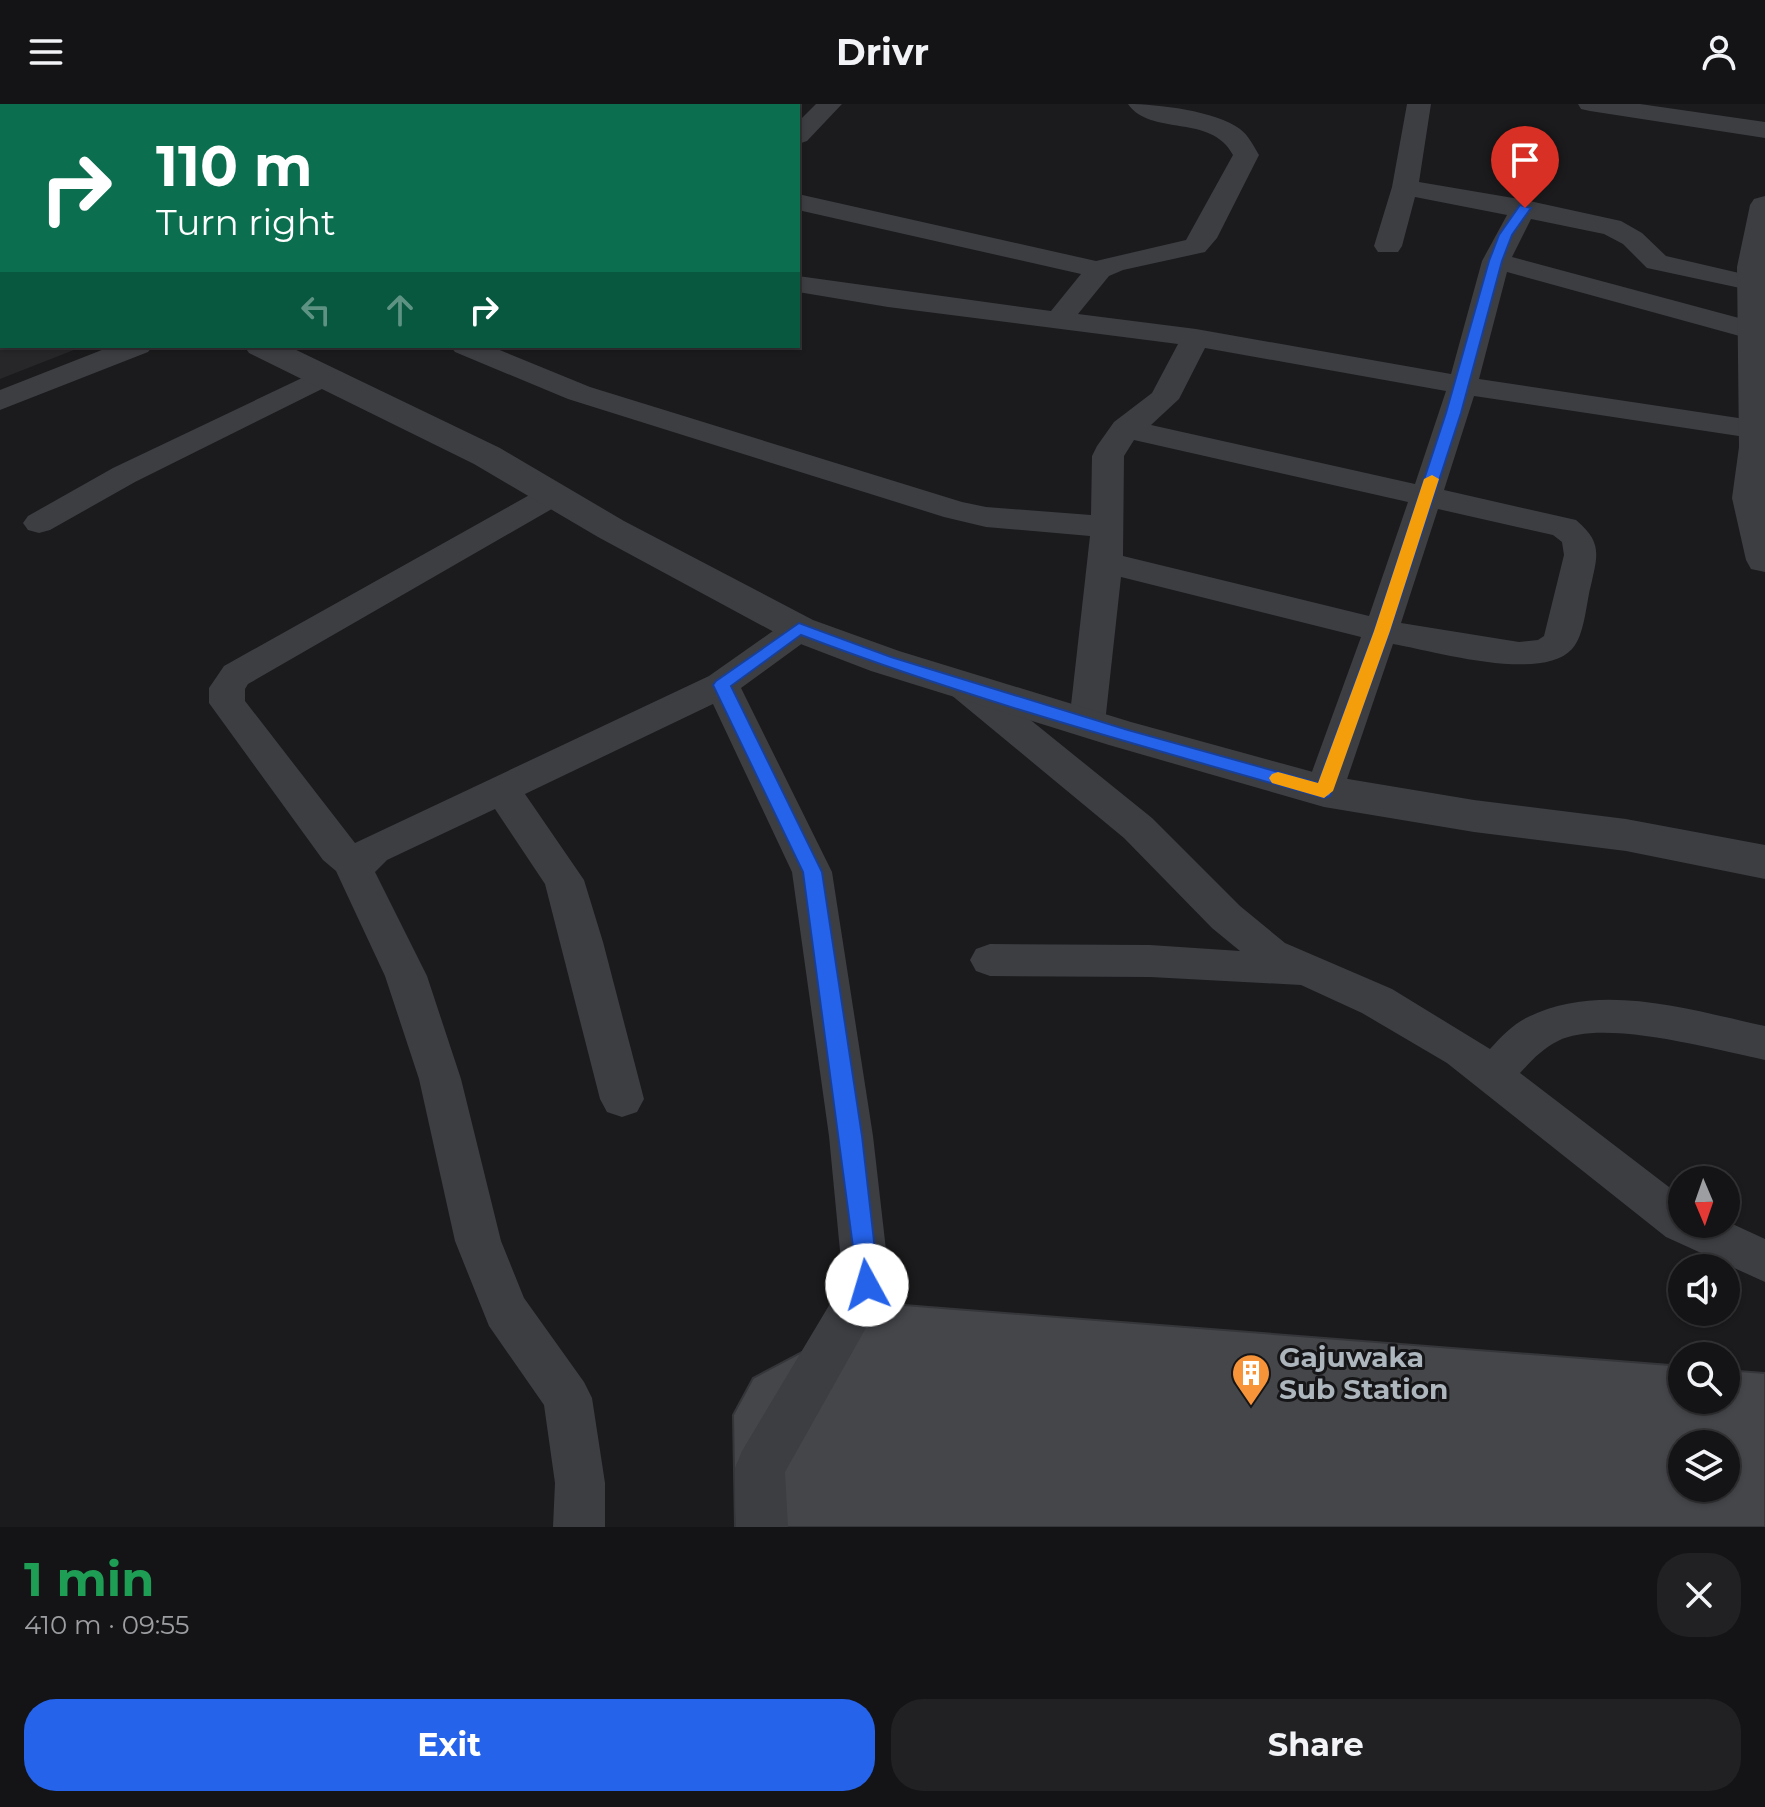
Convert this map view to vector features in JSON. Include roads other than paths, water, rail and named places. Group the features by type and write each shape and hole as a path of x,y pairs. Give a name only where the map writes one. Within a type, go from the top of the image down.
{"street":[{"path":"1058,321 1099,270 1115,263 1195,246 1203,238 1246,155 1236,138 1217,128 1154,112 1140,104"},
{"path":"1388,246 1405,187 1419,104"},
{"path":"1590,104 1765,130"},
{"path":"1405,187 1525,208 1625,232 1636,238 1657,262 1754,283"},
{"path":"800,202 1099,270"},
{"path":"1763,547 1751,498 1761,431 1760,333 1753,267 1765,205"},
{"path":"1324,791 1426,497 1462,385 1496,261 1505,235 1525,208"},
{"path":"1496,261 1760,333"},
{"path":"800,284 1196,338 1462,385 1761,431"},
{"path":"1087,723 1106,563 1108,456 1114,441 1125,429 1165,397 1196,338"},
{"path":"0,401 133,348"},
{"path":"265,348 487,456 611,529 799,629 885,661 1324,791 1474,816 1626,835 1765,862"},
{"path":"470,348 579,393 955,510 986,517 1107,527"},
{"path":"39,523 124,475 323,377"},
{"path":"1106,563 1382,631 1519,654 1547,651 1560,641 1581,555 1577,538 1564,527 1550,523 1125,429"},
{"path":"553,495 236,675 227,688 227,703 337,850 356,866 357,879 406,976 440,1079 478,1241 506,1311 567,1398 580,1483 579,1527"},
{"path":"356,866 373,850 722,685 799,629"},
{"path":"722,685 812,872 851,1136 867,1285 760,1468 762,1527"},
{"path":"963,685 1138,828 1226,917 1271,954 1377,1001 1462,1051 1668,1213"},
{"path":"501,789 564,880 583,942 622,1099"},
{"path":"990,960 1150,961 1310,972"},
{"path":"1491,1074 1542,1029 1582,1017 1606,1016 1674,1025 1765,1043"},
{"path":"1714,1238 1765,1261"}],"place":[{"name":"Gajuwaka Sub Station","path":"1251,1407"}]}
